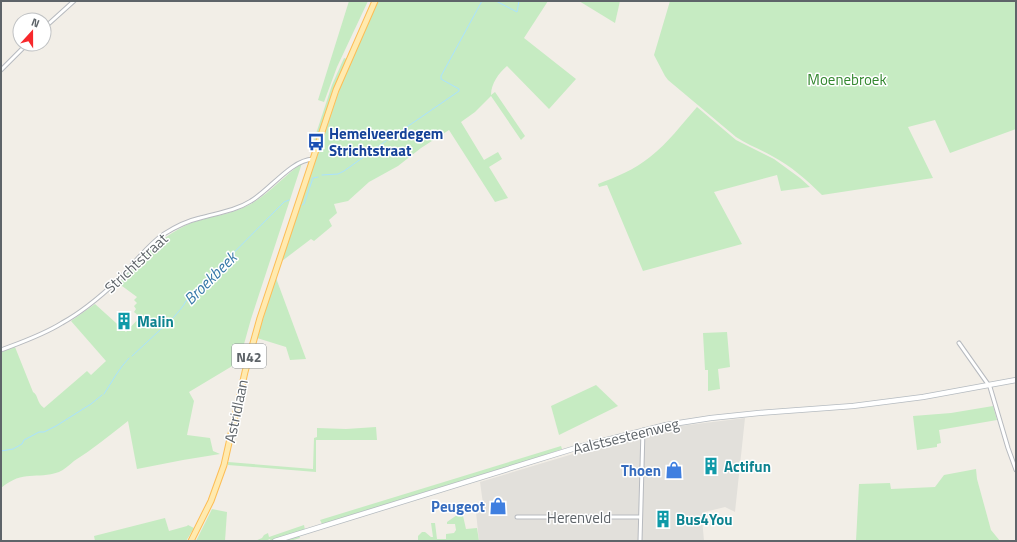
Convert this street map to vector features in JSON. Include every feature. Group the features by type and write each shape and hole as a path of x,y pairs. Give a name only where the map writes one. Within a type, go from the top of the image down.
{"main road":[{"name":"N42","path":"313,159 336,90 375,1"},
{"name":"Astridlaan","path":"191,541 211,501 224,465 254,337 313,159"},
{"name":"Aalstsesteenweg","path":"275,541 572,449 666,425 712,418 853,406 923,397 1016,380"}],"street":[{"path":"52,21 74,1"},
{"path":"1,70 19,52"},
{"name":"Strichtstraat","path":"1,350 50,330 94,302 119,280 154,242 167,232 196,219 226,212 244,205 264,192 292,168 306,160 313,159"},
{"path":"959,343 989,385 1016,470"},
{"path":"640,541 644,430"},
{"name":"Herenveld","path":"517,517 640,517"}],"shaded area":[{"path":"745,418 735,512 725,507 705,512 702,518 704,541 479,541 476,512 484,511 480,482 664,428"}],"green space":[{"path":"349,1 368,1 337,67 324,102 318,100"},
{"path":"377,1 548,1 524,38 576,79 549,109 507,66 501,72 494,82 491,95 495,92 525,136 521,140 491,96 475,112 461,122 484,160 498,152 502,159 489,167 508,198 495,202 449,130 421,148 398,166 369,182 348,201 334,204 337,213 329,220 332,226 314,241 311,239 282,261 341,85"},
{"path":"579,1 620,1 615,23"},
{"name":"Moenebroek","path":"670,1 1016,1 1016,129 950,153 935,120 908,127 933,178 822,195 786,164 736,137 668,80 654,55"},
{"path":"344,58 347,59 315,147 312,146 332,85"},
{"path":"697,107 736,140 774,159 810,187 781,191 777,175 714,192 742,244 643,271 607,185 599,187 598,184 618,176 644,162 657,152"},
{"path":"302,163 251,319 239,362 189,392 194,401 187,435 210,438 213,451 220,454 137,469 128,421 65,469 51,474 23,477 9,482 1,488 1,352 15,347 33,392 44,408 87,371 91,375 106,361 71,321 95,304 126,332 140,317 134,312 136,309 134,306 137,303 134,300 137,297 118,283 143,257 160,241 180,228 191,223 235,211 256,201"},
{"path":"276,278 306,359 290,360 286,347 257,338"},
{"path":"727,332 730,367 718,369 720,389 708,391 708,370 705,370 703,333"},
{"path":"596,385 618,406 559,435 551,406"},
{"path":"993,406 997,420 939,430 941,443 937,444 937,447 917,450 913,416 951,413"},
{"path":"376,427 377,440 316,440 316,472 228,465 228,462 313,469 314,438 317,437 317,428 346,429"},
{"path":"561,446 562,449 548,454 322,524 320,520"},
{"path":"976,469 977,479 991,530 1000,541 856,541 859,484 890,483 891,489 935,487 944,475"},
{"path":"458,505 461,505 466,529 477,528 479,541 418,541 418,536 422,532 425,532 433,537 431,523 435,523 437,539 446,539 446,534 454,533 456,530 455,524 447,524 447,522 457,515"},
{"path":"212,509 227,512 225,541 196,541"},
{"path":"165,518 169,531 188,525 194,528 186,541 95,541 94,536"},
{"path":"304,525 305,530 298,532 300,538 290,541 271,541 270,539 265,541 255,541 268,533 269,537"}],"waterway":[{"name":"Broekbeek","path":"388,140 459,91 459,89 441,79 441,76 482,1"},
{"name":"Broekbeek","path":"496,1 517,12 519,1"},
{"name":"Broekbeek","path":"322,175 338,174 344,171 386,141"},
{"name":"Broekbeek","path":"302,205 304,204 313,178 318,177"},
{"name":"Broekbeek","path":"132,356 174,317 186,301 284,202 289,200"},
{"name":"Broekbeek","path":"104,394 129,358"},
{"name":"Broekbeek","path":"1,451 13,449 22,444 24,440 39,432 44,432 56,426 91,404 102,395"}],"place":[{"name":"Hemelveerdegem Strichtstraat","path":"316,142"},
{"name":"Malin","path":"124,321"},
{"name":"Actifun","path":"711,466"},
{"name":"Thoen","path":"674,470"},
{"name":"Peugeot","path":"498,506"},
{"name":"Bus4You","path":"663,519"}]}
